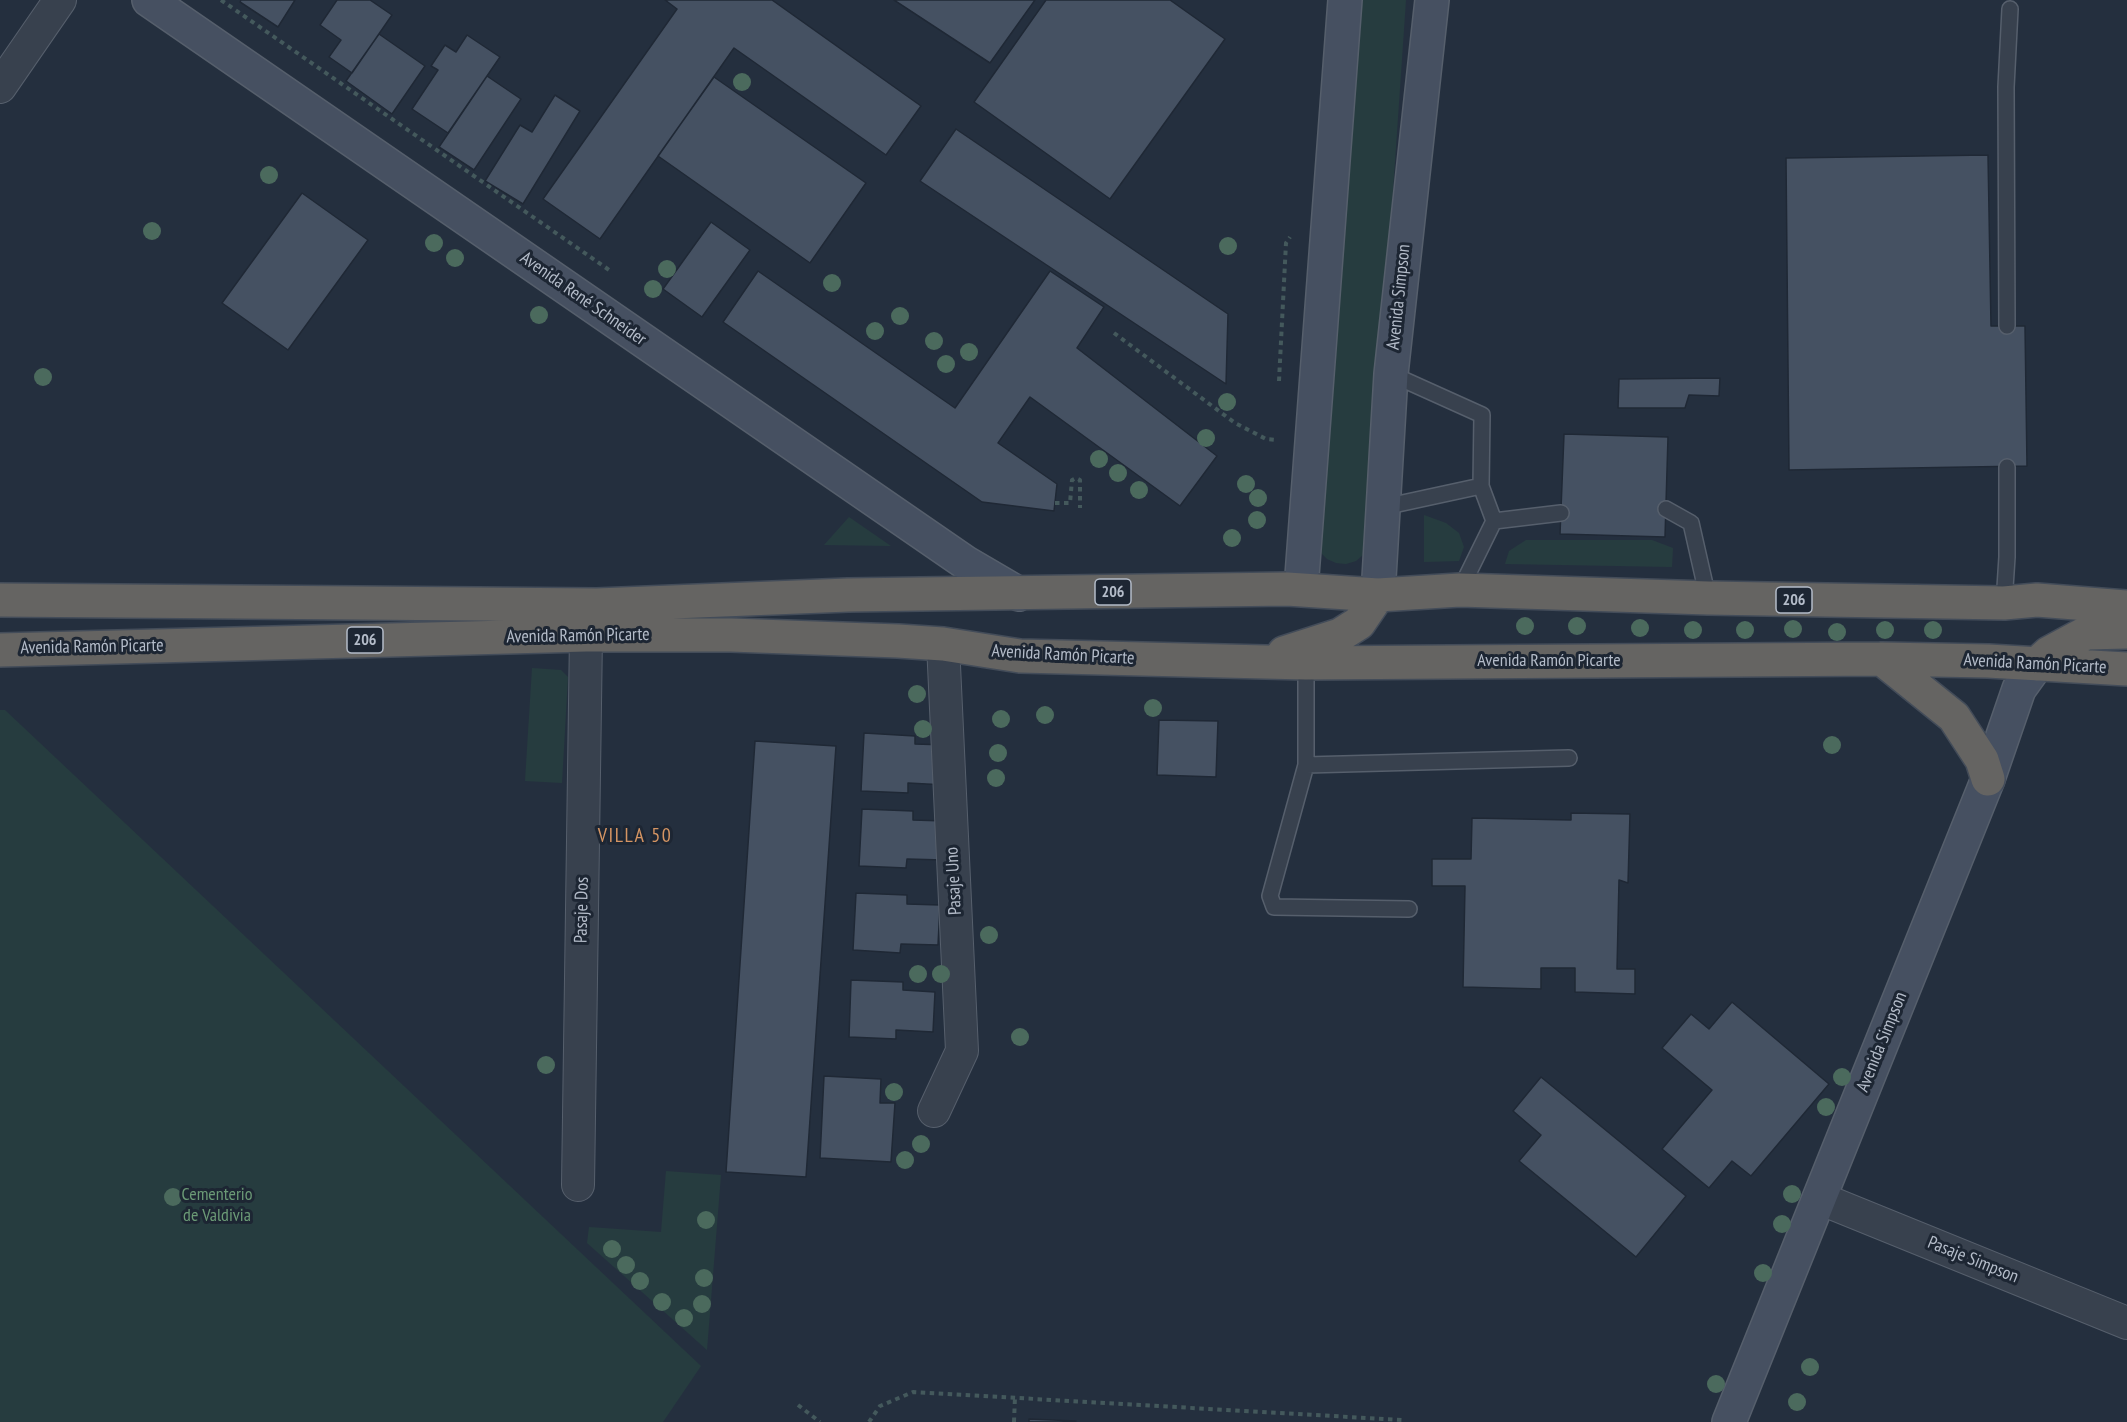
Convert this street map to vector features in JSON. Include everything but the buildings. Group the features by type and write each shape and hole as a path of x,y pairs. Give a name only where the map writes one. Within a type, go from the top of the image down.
{"highway":[{"name":"Avenida Ramón Picarte","path":"0,600 597,605 848,595 1301,590 1378,595 1460,591 2004,603 2037,600 2127,607"},
{"path":"1250,660 1299,649 1340,635 1359,623 1378,595"},
{"path":"2037,664 2049,653 2086,633 2127,632"},
{"name":"Avenida Ramón Picarte","path":"0,650 586,635 730,635 942,644 1020,656 1306,663 1881,659 1988,661 2127,669"},
{"path":"1881,659 1954,717 1982,760 1988,779"}],"main road":[{"name":"Avenida René Schneider","path":"149,0 966,563 1019,594"},
{"path":"1301,590 1345,0"},
{"name":"Avenida Simpson","path":"1378,595 1391,374 1432,0"},
{"name":"Avenida Simpson","path":"1729,1422 1988,779 2019,689 2037,664"}],"street":[{"path":"0,87 60,0"},
{"name":"Pasaje Dos","path":"578,1185 586,635"},
{"name":"Pasaje Uno","path":"934,1111 962,1051 942,644"},
{"name":"Pasaje Simpson","path":"1819,1198 2127,1323"}],"lane":[{"path":"2007,326 2006,87 2010,9"},
{"path":"1391,374 1482,416 1481,486 1494,521 1460,591"},
{"path":"2004,603 2007,557 2007,467"},
{"path":"1384,507 1481,486"},
{"path":"1666,509 1691,524 1708,598"},
{"path":"1494,521 1561,513"},
{"path":"1306,663 1306,765 1270,896 1274,907 1409,909"},
{"path":"1306,765 1569,758"}],"path":[{"path":"1114,333 1234,423 1266,440 1282,440"},
{"path":"1055,503 1070,503 1072,480 1076,478 1080,480 1080,508"},
{"path":"869,1422 880,1406 913,1392 1405,1422"},
{"path":"1014,1422 1015,1397"},
{"path":"798,1405 820,1422"}],"green space":[{"path":"1359,0 1406,0 1369,544 1364,554 1356,561 1346,564 1327,559 1320,552"},
{"path":"1424,515 1446,523 1459,533 1464,547 1459,561 1424,562"},
{"path":"849,517 891,546 824,545"},
{"path":"1526,540 1652,540 1673,548 1672,567 1505,564 1509,551"},
{"path":"532,668 561,670 568,677 562,783 525,781"},
{"name":"Cementerio de Valdivia","path":"0,710 5,710 701,1366 663,1422 0,1422"},
{"path":"666,1171 721,1175 707,1350 587,1243 589,1227 661,1232"}],"district":[{"name":"VILLA 50","path":"635,836"}]}
